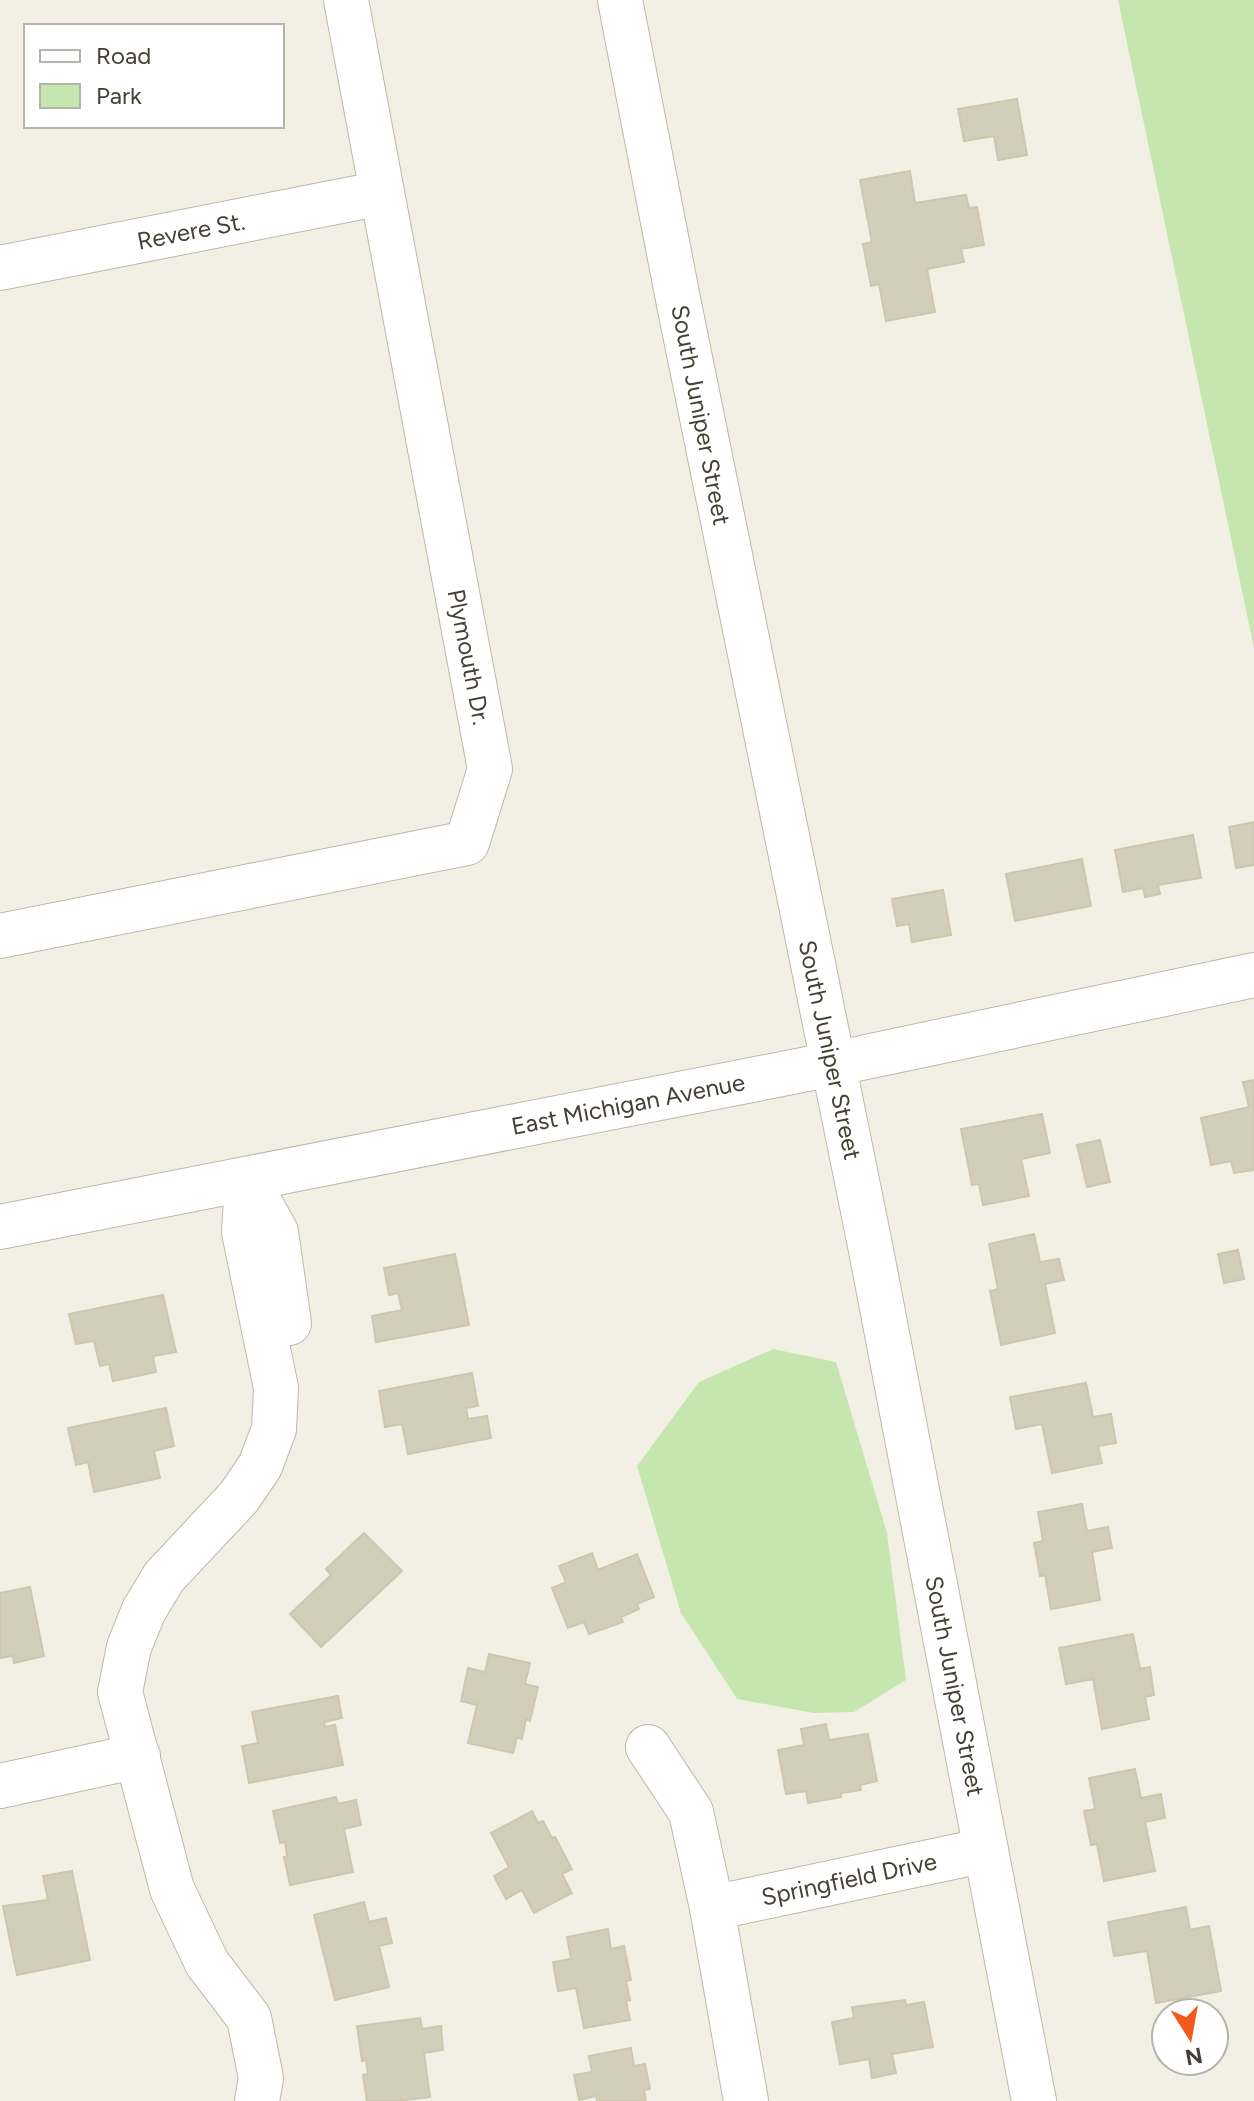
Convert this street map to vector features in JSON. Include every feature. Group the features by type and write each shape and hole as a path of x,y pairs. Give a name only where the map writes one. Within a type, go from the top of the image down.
{"street":[{"name":"Plymouth Dr.","path":"0,936 467,843 490,769 346,0"},
{"name":"South Juniper Street","path":"620,0 833,1064 1034,2101"},
{"name":"Revere St.","path":"0,268 382,193"},
{"name":"East Michigan Avenue","path":"0,1227 833,1064 1254,975"},
{"path":"247,1180 244,1232 276,1388 274,1429 260,1466 239,1497 164,1577 144,1610 129,1647 120,1692 172,1889 207,1963 249,2018 261,2078 257,2101"},
{"path":"648,1747 691,1812 712,1908 746,2101"},
{"path":"0,1786 138,1756"},
{"name":"Springfield Drive","path":"712,1908 986,1850"}],"green space":[{"path":"1118,0 1254,0 1254,648"},
{"path":"773,1349 836,1362 887,1533 906,1680 854,1712 814,1713 737,1699 681,1613 637,1466 699,1382"}],"building":[{"path":"1017,99 1027,155 998,160 994,136 964,141 958,109"},
{"path":"910,171 915,203 966,195 969,208 977,207 984,245 961,249 964,262 927,269 935,312 886,321 879,284 871,286 863,244 872,242 860,180"},
{"path":"1254,822 1254,865 1236,868 1229,827"},
{"path":"1193,835 1201,878 1158,885 1160,894 1145,897 1143,888 1123,892 1115,850"},
{"path":"1082,859 1091,906 1015,921 1006,874"},
{"path":"943,890 951,935 912,942 909,924 897,926 892,899"},
{"path":"1254,1080 1254,1170 1234,1173 1231,1161 1211,1165 1201,1118 1249,1107 1243,1082"},
{"path":"1042,1114 1050,1153 1021,1159 1029,1196 983,1205 979,1184 972,1185 961,1129"},
{"path":"1100,1140 1110,1182 1087,1187 1077,1145"},
{"path":"1034,1234 1040,1262 1059,1259 1064,1280 1045,1284 1055,1333 1001,1345 990,1291 998,1289 989,1244"},
{"path":"1238,1250 1244,1279 1224,1283 1218,1254"},
{"path":"455,1254 469,1325 376,1342 372,1316 402,1310 398,1293 389,1295 384,1268"},
{"path":"163,1295 176,1352 153,1356 156,1372 113,1381 109,1364 100,1366 94,1341 76,1344 69,1314"},
{"path":"472,1373 478,1406 466,1408 468,1419 487,1416 491,1438 408,1454 402,1424 385,1427 379,1391"},
{"path":"1086,1383 1093,1417 1111,1414 1116,1443 1098,1446 1102,1463 1052,1473 1042,1424 1016,1429 1010,1397"},
{"path":"166,1408 174,1446 154,1451 160,1478 94,1492 88,1462 76,1465 68,1428"},
{"path":"1082,1504 1087,1531 1108,1527 1112,1548 1092,1552 1100,1600 1051,1609 1045,1575 1040,1576 1034,1543 1043,1541 1038,1512"},
{"path":"364,1533 402,1571 321,1647 290,1614 331,1575 326,1569"},
{"path":"592,1553 598,1570 637,1554 654,1597 637,1604 639,1609 621,1617 623,1622 589,1634 584,1622 568,1628 552,1588 566,1582 559,1566"},
{"path":"30,1587 44,1656 14,1663 13,1656 0,1658 0,1593"},
{"path":"1133,1634 1140,1669 1150,1667 1154,1695 1145,1697 1149,1719 1102,1729 1093,1679 1066,1684 1059,1648"},
{"path":"489,1654 530,1663 525,1684 538,1687 530,1721 526,1719 522,1739 517,1737 513,1753 468,1743 477,1705 461,1701 468,1668 485,1672"},
{"path":"338,1696 342,1718 324,1722 325,1727 335,1725 343,1765 249,1783 242,1746 258,1743 252,1712"},
{"path":"826,1724 829,1740 868,1734 877,1781 860,1785 861,1790 841,1793 841,1797 808,1803 806,1791 786,1794 778,1750 804,1745 801,1729"},
{"path":"1135,1769 1141,1798 1161,1794 1165,1818 1145,1822 1155,1871 1104,1881 1097,1844 1091,1845 1084,1811 1095,1809 1089,1778"},
{"path":"336,1797 338,1804 356,1800 361,1825 344,1829 353,1872 290,1885 284,1857 287,1856 285,1842 280,1843 273,1811"},
{"path":"532,1811 538,1823 543,1821 552,1838 555,1837 572,1869 562,1874 572,1893 534,1913 522,1890 506,1899 494,1876 509,1867 491,1833"},
{"path":"72,1871 90,1960 17,1975 3,1906 48,1900 43,1876"},
{"path":"364,1902 369,1922 386,1918 392,1943 379,1946 389,1987 335,2000 314,1915"},
{"path":"1186,1907 1190,1930 1209,1926 1221,1991 1188,1997 1155,1997 1147,1951 1114,1956 1108,1922"},
{"path":"608,1929 611,1949 624,1946 631,1980 626,1981 630,2020 584,2028 576,1988 558,1991 553,1962 571,1959 567,1937"},
{"path":"905,2000 906,2005 924,2002 933,2047 892,2054 896,2073 872,2078 869,2059 840,2064 832,2022 854,2018 852,2007"},
{"path":"420,2018 422,2029 441,2026 443,2050 424,2053 430,2097 367,2101 363,2075 368,2074 366,2060 362,2061 357,2026"},
{"path":"631,2048 634,2066 645,2064 650,2089 644,2090 646,2101 597,2101 596,2096 579,2100 574,2075 592,2072 589,2056"}]}
